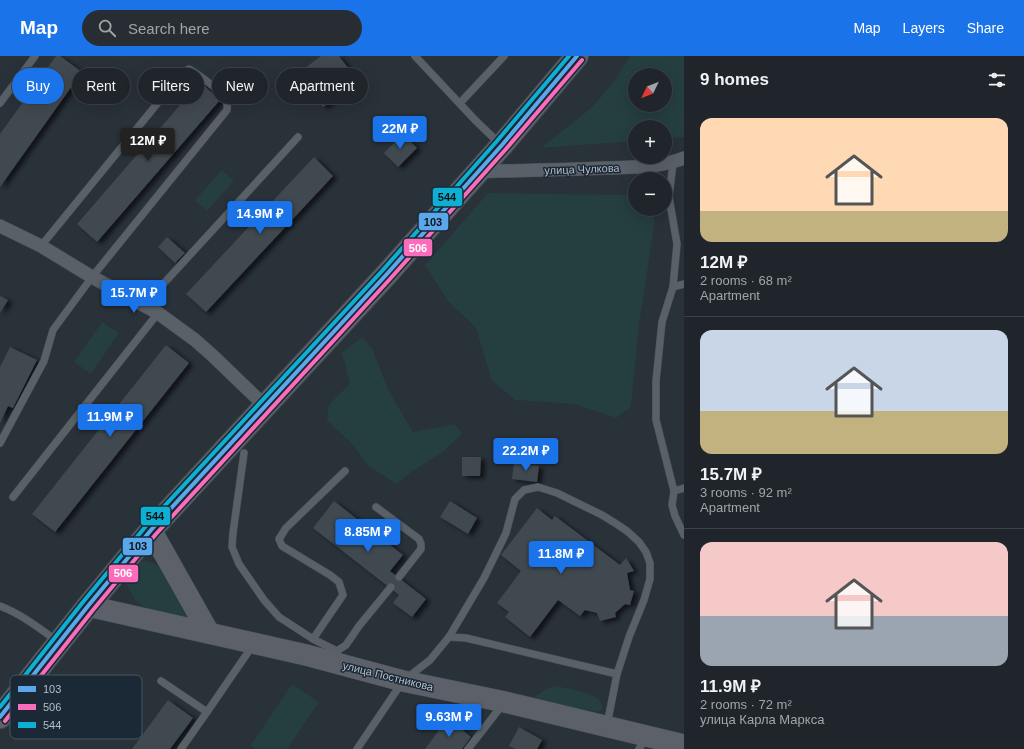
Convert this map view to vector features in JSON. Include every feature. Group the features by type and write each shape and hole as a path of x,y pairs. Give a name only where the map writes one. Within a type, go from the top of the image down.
{"highway":[{"path":"33,675 151,530 386,275 502,145 577,56"},
{"path":"0,717 10,704"}],"main road":[{"path":"151,530 209,633"},
{"name":"улица Постникова","path":"88,606 254,643 332,656 403,681 505,702 684,744"}],"street":[{"name":"улица Чулкова","path":"478,172 572,170 650,166 679,161"},
{"path":"0,226 41,246 92,277 158,313 195,340 265,406"}],"lane":[{"path":"0,103 35,56"},
{"path":"415,56 476,121 502,145"},
{"path":"460,103 504,56"},
{"path":"0,443 44,361 53,330 92,277 228,110 227,102 223,95 195,72 189,69 183,72 41,246"},
{"path":"144,305 298,136"},
{"path":"679,161 669,196 677,244 673,287 662,322 656,381 656,420 674,491 672,505 684,535"},
{"path":"673,287 684,284"},
{"path":"13,497 158,313"},
{"path":"244,454 232,547 239,564 264,600 279,616 313,639 332,656 346,645 391,588"},
{"path":"313,639 343,595 338,582 330,575 282,546 279,539 286,528 345,471"},
{"path":"357,749 403,681 430,660 449,637 484,578 506,533 515,499 524,490 538,487 557,493 602,515 627,531 639,542 646,552 650,563 650,579 644,600 629,637 617,674 607,726"},
{"path":"674,491 684,488"},
{"path":"376,507 419,539 421,544 421,549 399,578"},
{"path":"0,606 10,610 41,629 59,643"},
{"path":"449,637 466,638 617,674"},
{"path":"181,749 254,643"},
{"path":"161,681 207,712"},
{"path":"468,749 505,702"}],"green space":[{"path":"630,56 684,56 684,137 672,138 672,120 628,120 628,142 541,148 591,108 613,83"},
{"path":"222,170 234,181 207,211 195,200"},
{"path":"488,193 628,195 628,216 652,216 655,220 639,325 631,407 616,418 574,404 515,400 492,381 476,328 448,301 425,265"},
{"path":"102,322 119,333 91,374 74,362"},
{"path":"362,337 372,348 388,389 413,432 455,424 462,434 444,451 411,472 397,484 367,465 354,446 327,420 329,404 350,384 342,353"},
{"path":"147,561 155,564 161,570 187,618 152,610 142,606 135,600 127,585 128,578 141,562"},
{"path":"292,684 319,702 287,749 255,749 250,746"},
{"path":"557,686 580,691 593,696 601,702 603,708 599,712 536,701 535,696 548,688"}],"building":[{"path":"56,56 60,56 76,68 72,68 72,86 64,97 64,68 47,68"},
{"path":"321,56 339,56 348,68 305,68"},
{"path":"204,86 212,93 212,104 217,104 97,242 77,224 181,104 204,104"},
{"path":"22,104 59,104 0,187 0,134"},
{"path":"403,134 417,148 398,167 384,153"},
{"path":"314,157 333,176 206,312 186,294"},
{"path":"167,237 185,253 175,263 158,247"},
{"path":"0,296 8,300 0,313"},
{"path":"166,345 189,363 55,532 32,514"},
{"path":"10,347 37,360 13,408 8,406 0,423 0,367"},
{"path":"462,457 481,457 480,476 462,476"},
{"path":"514,463 539,466 537,482 512,479"},
{"path":"334,501 403,555 390,571 426,599 412,617 393,603 399,595 313,528"},
{"path":"450,501 477,518 468,534 440,517"},
{"path":"537,508 552,520 555,516 620,565 626,558 634,571 627,573 630,590 634,591 630,605 625,604 615,613 616,617 600,621 597,613 585,610 580,616 558,600 530,637 505,617 509,612 497,603 521,571 501,555"},
{"path":"168,700 193,718 170,749 132,749 139,739 142,739 142,735"},
{"path":"448,718 471,737 462,749 425,749"},
{"path":"519,727 542,740 537,749 515,749 509,746"}],"transit line":[{"name":"544","path":"25,675 146,526 382,271 497,141 569,56"},
{"name":"103","path":"33,675 151,530 386,275 502,145 577,56"},
{"name":"506","path":"41,675 156,534 390,279 506,149 582,60"},
{"name":"544","path":"0,707 10,694"},
{"name":"103","path":"0,717 10,704"},
{"name":"506","path":"5,721 10,715"}]}
